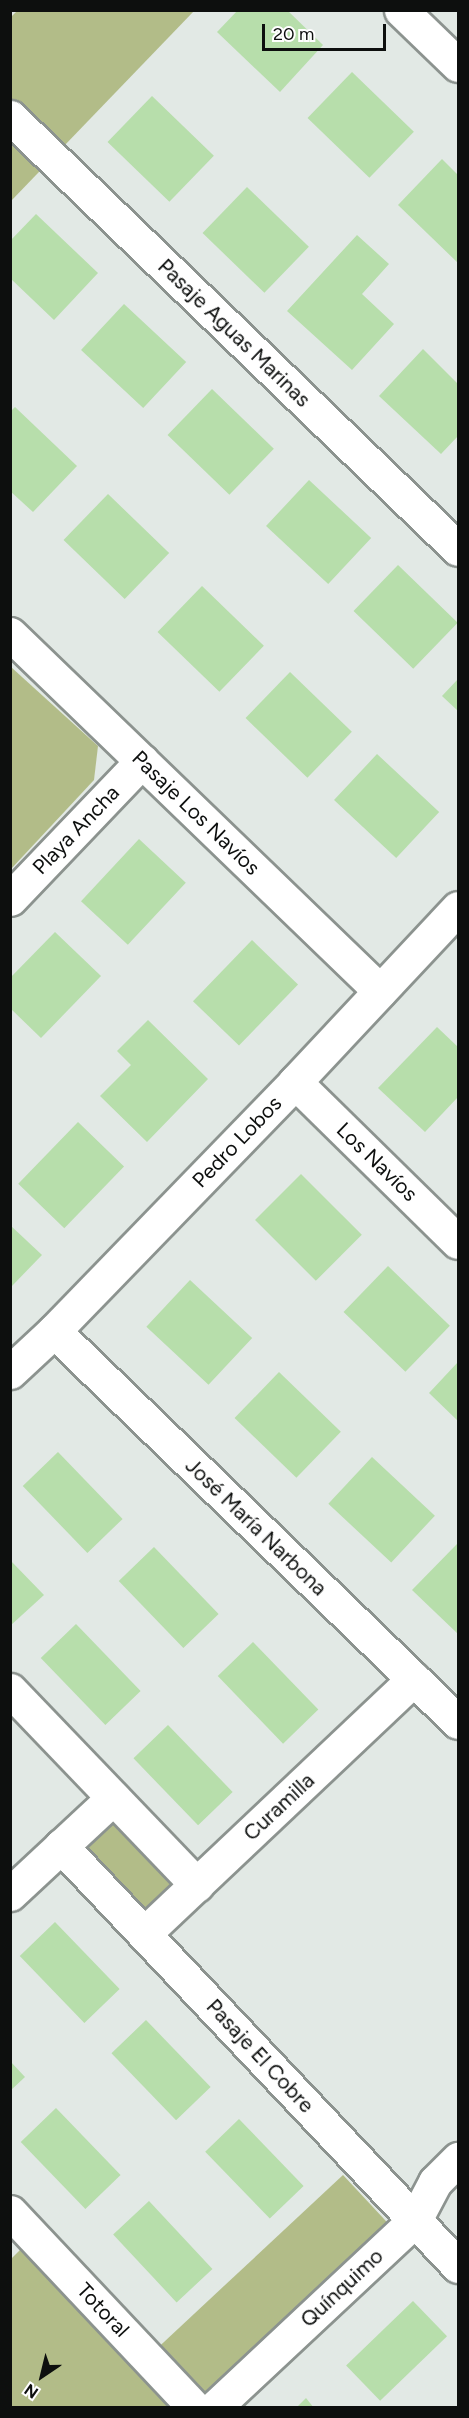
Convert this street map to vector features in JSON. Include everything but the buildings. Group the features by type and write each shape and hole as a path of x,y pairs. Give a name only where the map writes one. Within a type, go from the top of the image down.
{"street":[{"path":"401,10 459,65"},
{"name":"Pasaje Aguas Marinas","path":"10,117 459,549"},
{"name":"Pasaje Los Navíos","path":"10,634 380,991"},
{"name":"Playa Ancha","path":"10,899 142,761"},
{"name":"Pedro Lobos","path":"10,1372 54,1331 295,1082 459,908"},
{"name":"Los Navíos","path":"295,1082 459,1242"},
{"name":"José María Narbona","path":"54,1331 459,1722"},
{"name":"Curamilla","path":"144,1934 414,1679"},
{"path":"10,1690 196,1885"},
{"path":"10,1894 113,1798"},
{"name":"Pasaje El Cobre","path":"61,1846 459,2266"},
{"name":"Quínquimo","path":"214,2408 415,2220 435,2182 459,2160"},
{"name":"Totoral","path":"16,2229 195,2408"}],"green space":[{"path":"18,10 194,11 11,201 10,18"},
{"path":"11,667 98,746 94,780 11,869"},
{"path":"111,1815 177,1881 146,1911 81,1845"},
{"path":"343,2175 389,2224 205,2395 159,2346"},
{"path":"26,2244 178,2408 11,2408 11,2259"}]}
